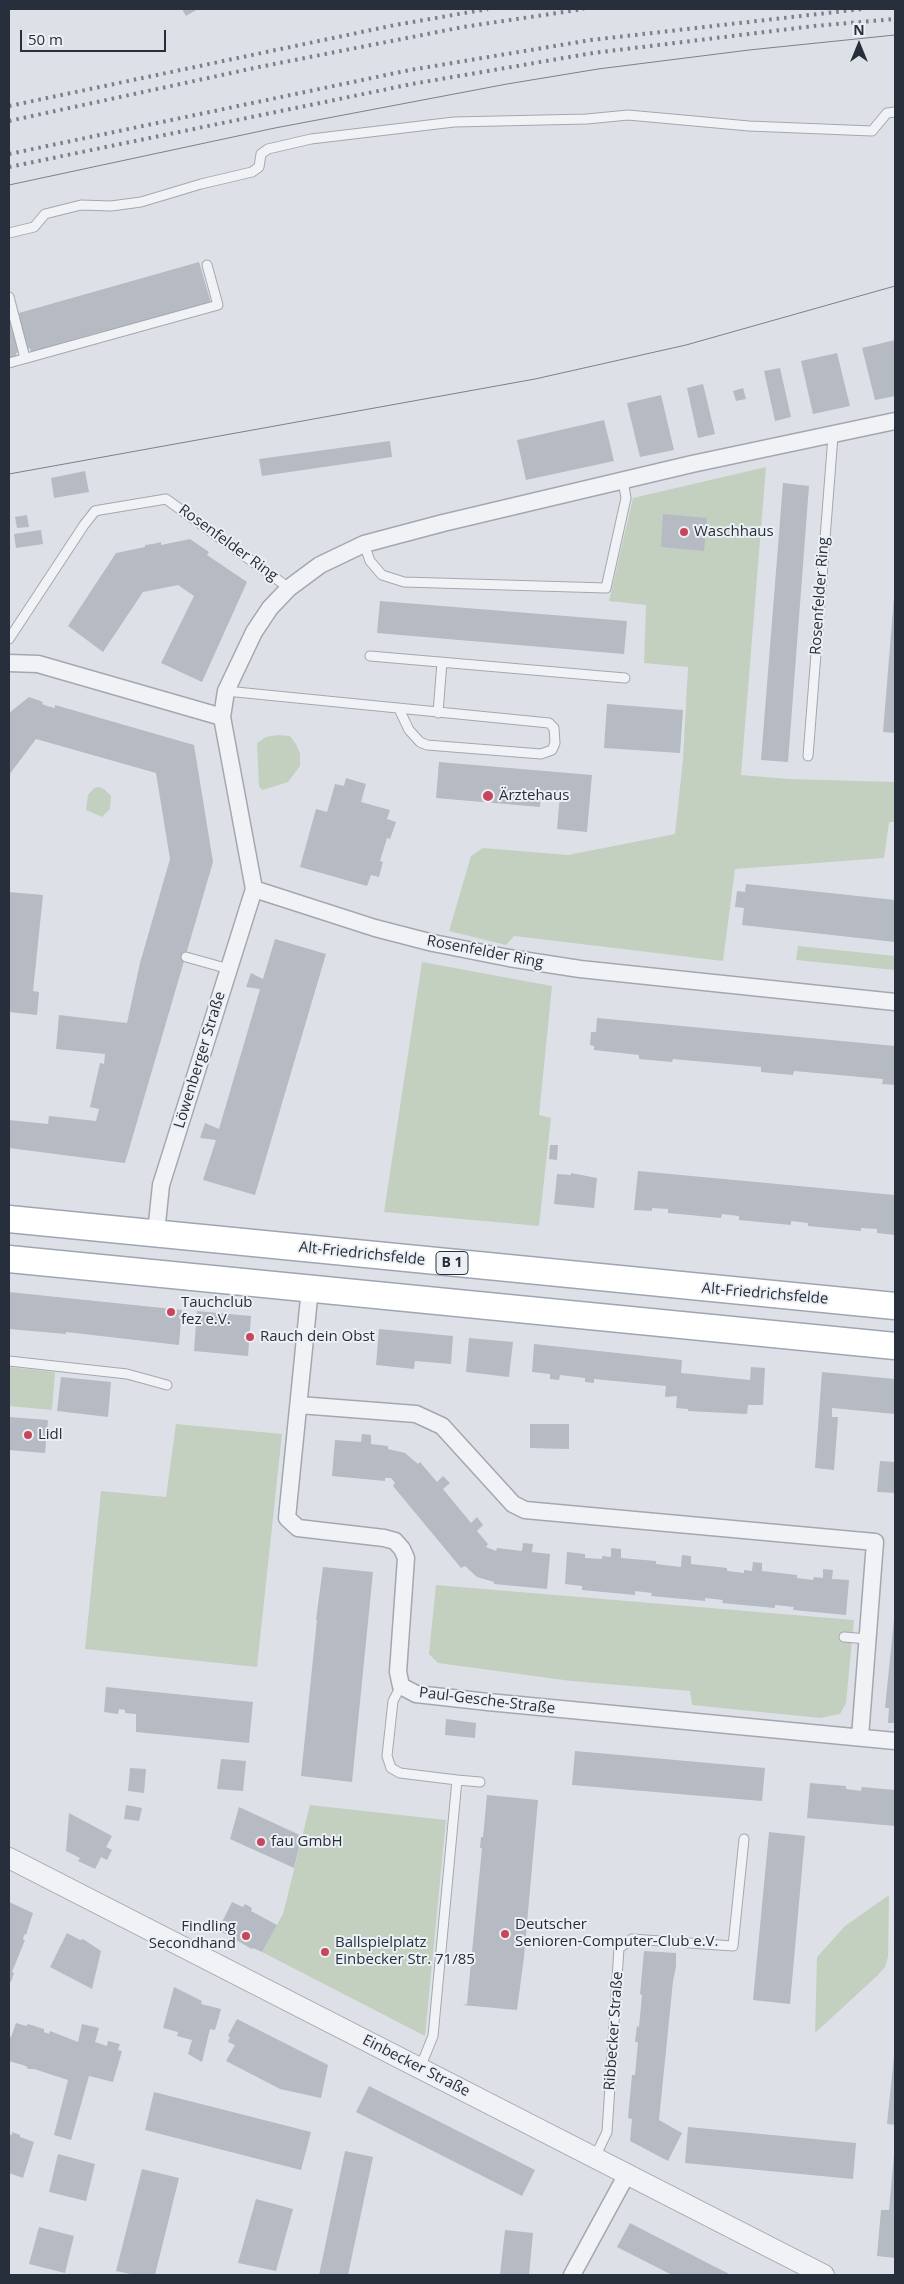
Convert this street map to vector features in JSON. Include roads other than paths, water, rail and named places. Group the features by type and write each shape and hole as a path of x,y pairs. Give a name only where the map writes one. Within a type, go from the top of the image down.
{"main road":[{"name":"Alt-Friedrichsfelde","path":"9,1219 895,1306"},
{"path":"9,1258 895,1346"}],"street":[{"name":"Rosenfelder Ring","path":"895,421 833,436 702,462 443,523 364,544 320,565 289,588 270,608 254,632 226,690 222,717 254,889 375,928 433,943 509,958 580,969 895,1002"},
{"path":"9,662 38,664 222,717"},
{"name":"Löwenberger Straße","path":"156,1233 161,1185 254,889"},
{"name":"Paul-Gesche-Straße","path":"310,1288 287,1518 298,1528 384,1538 395,1541 402,1549 406,1558 398,1672 401,1686 416,1694 895,1741"},
{"path":"299,1404 416,1414 442,1426 513,1504 525,1510 875,1542 860,1738"},
{"name":"Einbecker Straße","path":"9,1858 824,2275"},
{"path":"572,2275 627,2174"}],"lane":[{"path":"9,233 34,226 45,214 81,205 111,206 141,202 201,184 252,172 259,167 262,154 268,149 311,139 454,122 588,119 628,115 749,126 872,131 887,113 895,112"},
{"path":"9,363 218,305 207,265"},
{"path":"9,297 25,358"},
{"name":"Rosenfelder Ring","path":"808,756 833,436"},
{"path":"364,544 370,561 382,575 404,582 606,588 626,498 623,481"},
{"name":"Rosenfelder Ring","path":"9,640 95,511 166,499 289,588"},
{"path":"370,656 625,678"},
{"path":"438,713 442,662"},
{"path":"226,690 550,723 556,734 555,743 552,750 541,754 427,745 420,742 409,730 398,709"},
{"path":"186,957 229,969"},
{"path":"9,1361 126,1374 167,1385"},
{"path":"844,1637 868,1639"},
{"path":"401,1686 393,1700 388,1756 391,1768 400,1773 480,1782"},
{"path":"420,2068 433,2036 457,1780"},
{"name":"Ribbecker Straße","path":"595,2157 607,2132 619,1948 632,1939 733,1946 744,1839"}],"tram line":[{"path":"9,185 275,128 507,84 598,69 749,50 895,35"},
{"path":"9,474 535,379 686,345 895,286"}],"railway":[{"path":"9,106 395,25 488,9"},
{"path":"9,121 259,67 463,27 584,9"},
{"path":"9,154 410,70 591,40 862,9"},
{"path":"9,167 412,84 593,53 814,26 895,19"}],"place":[{"name":"Waschhaus","path":"684,532"},
{"name":"Ärztehaus","path":"488,796"},
{"name":"Tauchclub fez e.V.","path":"171,1312"},
{"name":"Rauch dein Obst","path":"250,1337"},
{"name":"Lidl","path":"28,1435"},
{"name":"fau GmbH","path":"261,1842"},
{"name":"Deutscher Senioren-Computer-Club e.V.","path":"505,1934"},
{"name":"Findling Secondhand","path":"246,1936"},
{"name":"Ballspielplatz Einbecker Str. 71/85","path":"325,1952"}]}
